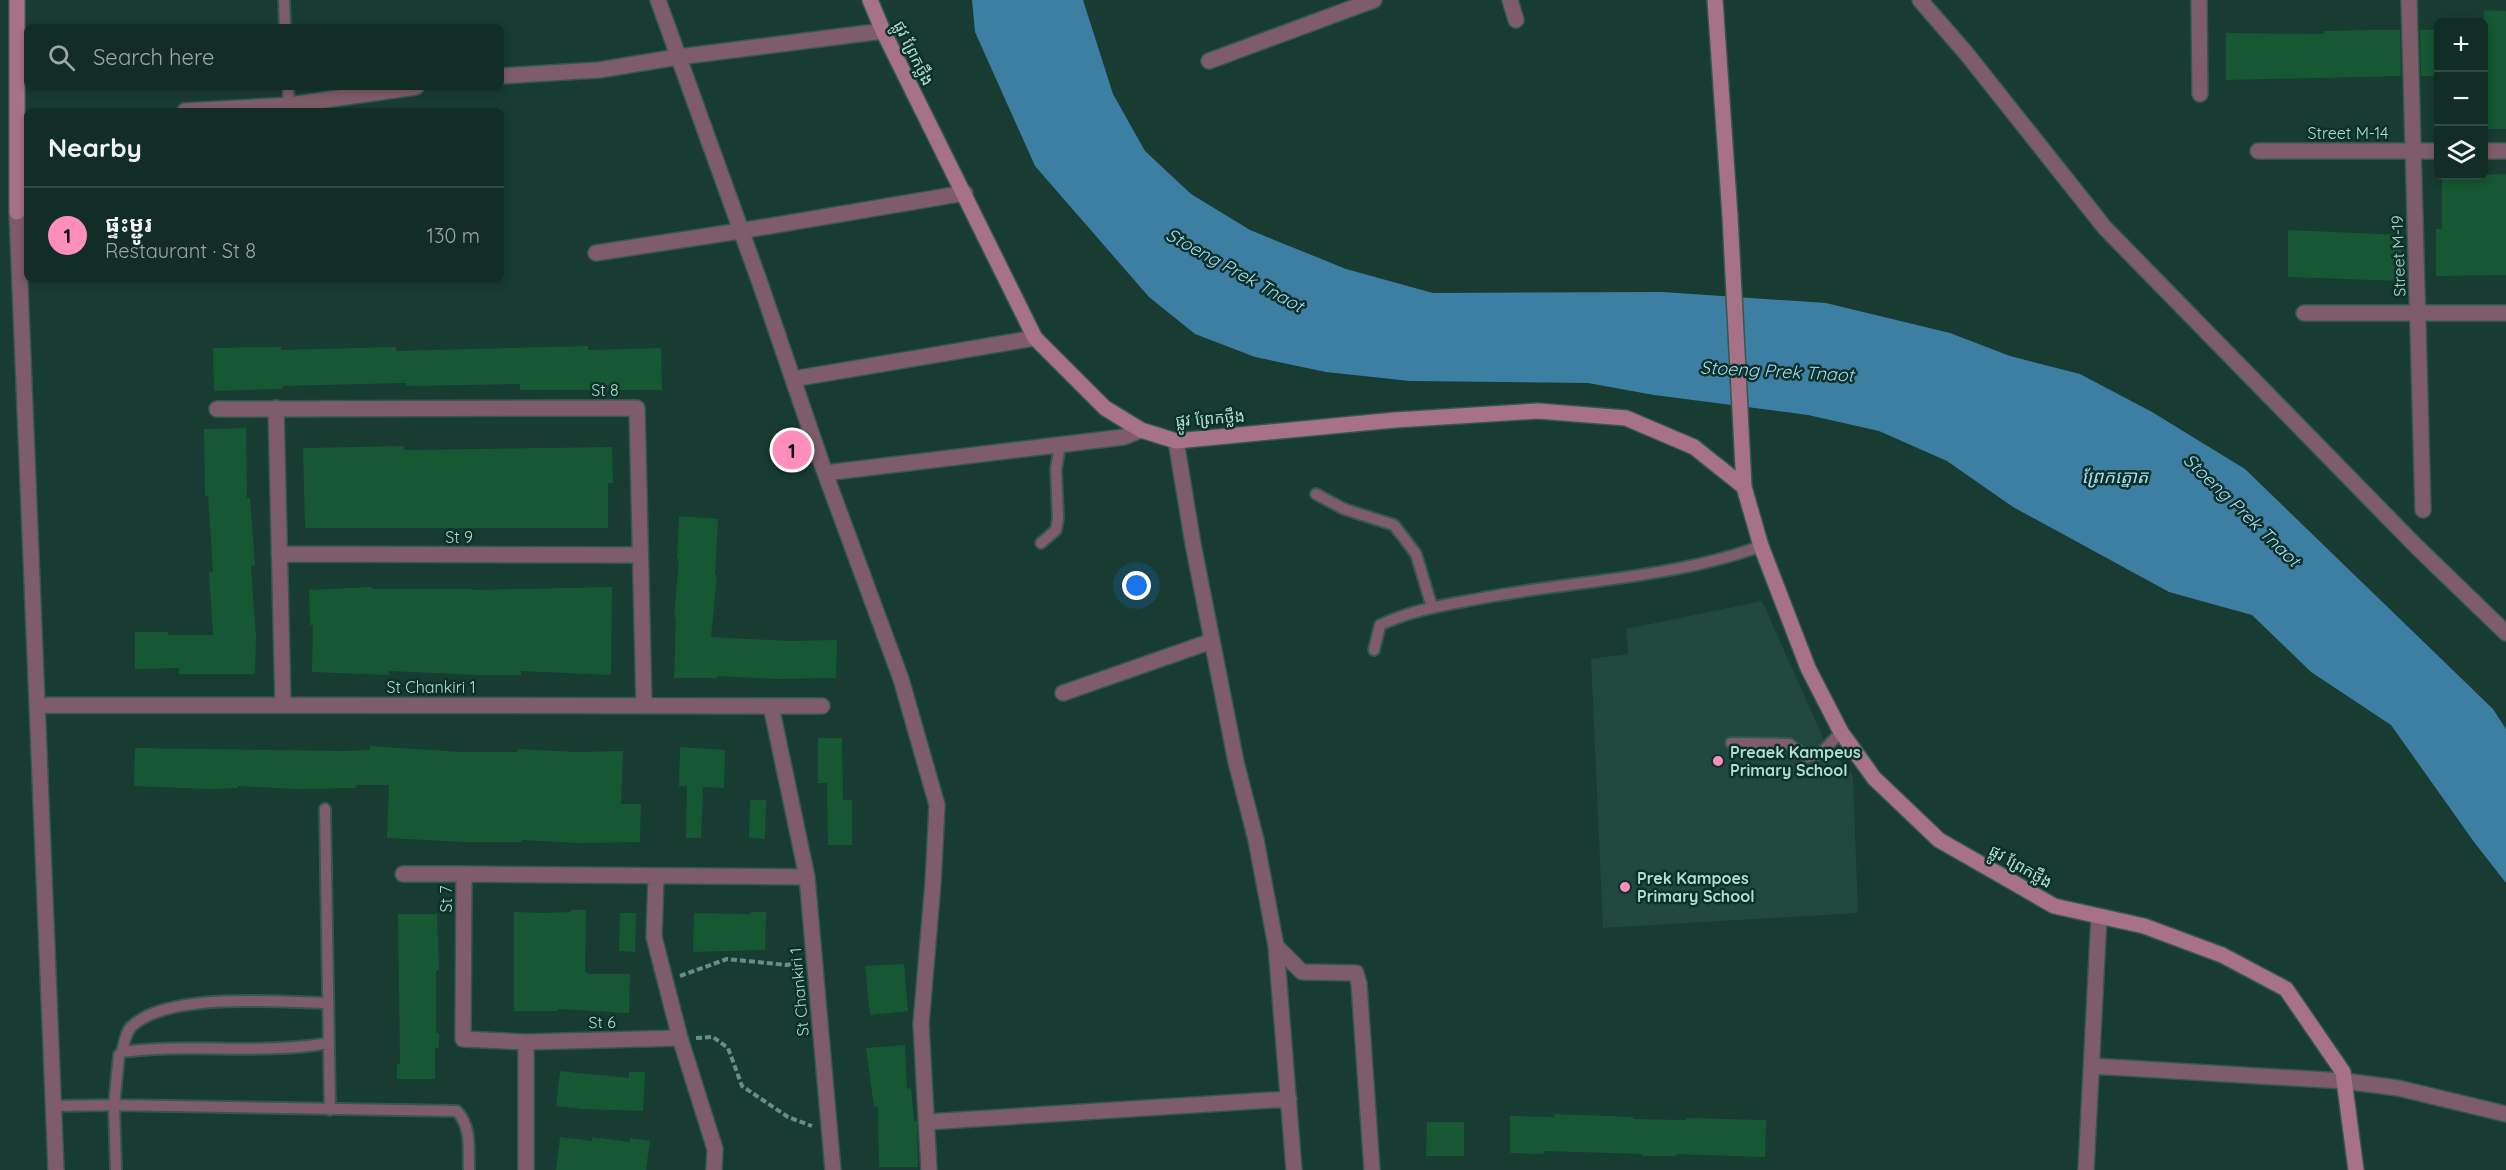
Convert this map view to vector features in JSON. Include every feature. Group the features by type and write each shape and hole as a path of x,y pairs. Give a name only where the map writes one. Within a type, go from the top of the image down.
{"street":[{"path":"17,0 22,121 17,213 56,1170"},
{"path":"658,0 825,473 901,679 937,805 921,1024 929,1170"},
{"name":"ផ្លូវ ព្រែកថ្លឹង","path":"870,0 883,32 965,193 1035,338 1106,408 1141,430 1176,441 1395,420 1538,411 1626,418 1694,447 1744,487"},
{"path":"1209,61 1374,0"},
{"path":"1510,0 1516,20"},
{"name":"ផ្លូវ ព្រែកថ្លឹង","path":"1715,0 1730,216 1744,487 1761,546 1808,668 1841,732 1874,778 1939,840 2054,906 2144,926 2222,954 2286,989 2343,1072 2356,1170"},
{"path":"1920,0 1966,53 2105,228 2409,539 2506,633"},
{"path":"2200,94 2199,0 2207,0"},
{"name":"Street M-19","path":"2409,0 2423,510"},
{"path":"504,76 599,70 678,57 883,32"},
{"path":"237,108 289,105 395,90"},
{"name":"Street M-14","path":"2258,151 2434,151"},
{"path":"2488,151 2506,151"},
{"path":"596,253 965,193"},
{"path":"2304,313 2506,313"},
{"path":"792,380 1035,338"},
{"path":"276,408 283,705"},
{"name":"St 8","path":"217,409 637,408 644,706"},
{"path":"825,473 1125,437 1141,430"},
{"path":"1176,441 1212,641 1236,762 1256,840 1276,946 1294,1170"},
{"name":"St 9","path":"279,554 640,555"},
{"path":"1063,693 1212,641"},
{"name":"St Chankiri 1","path":"37,705 822,706"},
{"name":"St Chankiri 1","path":"771,706 807,877 833,1170"},
{"path":"402,874 464,874"},
{"name":"St 7","path":"526,1042 463,1039 464,874 807,877"},
{"path":"656,876 654,937 680,1038 715,1149 714,1170"},
{"path":"2086,1170 2099,916"},
{"path":"1276,946 1302,972 1356,974 1359,984 1372,1170"},
{"name":"St 6","path":"526,1042 680,1038"},
{"path":"526,1042 526,1170"},
{"path":"2092,1066 2344,1081 2398,1088 2506,1114"},
{"path":"927,1122 1289,1099"}],"lane":[{"path":"284,0 285,24"},
{"path":"288,90 289,105"},
{"path":"1041,543 1056,530 1058,518 1056,469 1060,445"},
{"path":"1316,494 1344,510 1394,525 1416,554 1432,607"},
{"path":"1374,650 1380,624 1407,612 1721,559 1761,546"},
{"path":"1731,743 1790,744 1808,757 1821,753 1841,732"},
{"path":"326,809 330,1110"},
{"path":"116,1170 114,1106 118,1055 122,1052 130,1027 153,1012 208,1002 328,1003"},
{"path":"122,1052 261,1047 296,1049 328,1043"},
{"path":"53,1106 457,1111 464,1119 468,1130 469,1170"}],"path":[{"path":"666,981 727,959 787,965 814,958"},
{"path":"680,1038 713,1037 728,1048 742,1086 788,1117 830,1133"}],"shaded area":[{"name":"Preaek Kampeus Primary School","path":"1762,601 1827,746 1853,776 1858,913 1603,928 1591,659 1628,654 1626,629"}],"water":[{"name":"ព្រែកត្នោត","path":"972,0 1083,0 1113,94 1145,151 1191,194 1250,230 1346,269 1433,293 1663,292 1826,303 1950,333 2010,356 2080,374 2152,412 2245,469 2493,709 2506,729 2506,883 2391,725 2311,672 2252,615 2169,592 2013,507 1947,461 1879,431 1808,415 1654,395 1588,383 1410,381 1326,372 1255,357 1195,334 1149,297 1035,166 975,32"}],"building":[{"path":"2484,10 2506,11 2506,129 2488,129 2488,18 2484,18"},
{"path":"2400,30 2401,76 2226,80 2226,33 2324,34 2324,31"},
{"path":"2420,30 2434,30 2434,76 2421,76"},
{"path":"2506,174 2506,275 2436,276 2436,229 2442,229 2442,180 2488,180 2488,175"},
{"path":"2288,230 2402,235 2401,281 2288,277"},
{"path":"588,346 588,350 661,348 662,390 520,390 520,384 406,386 406,383 282,386 282,389 214,391 213,348 281,347 281,350 396,347 396,351"},
{"path":"246,428 247,498 250,498 255,565 251,566 256,637 255,674 179,674 179,668 135,669 135,632 213,635 209,572 213,572 208,496 205,496 204,429"},
{"path":"404,446 404,450 612,447 613,483 608,483 608,528 305,528 303,448"},
{"path":"679,516 718,519 715,575 717,575 711,637 791,641 837,640 836,678 776,679 717,676 717,678 674,678 676,617 674,617 679,559 677,559"},
{"path":"372,587 372,589 473,590 612,587 611,675 521,671 521,675 389,671 389,675 312,672 313,625 310,625 309,590"},
{"path":"818,738 842,738 843,800 852,800 852,845 828,845 827,783 818,783"},
{"path":"370,746 461,752 518,752 518,749 577,752 623,751 621,804 641,804 640,842 580,843 522,840 521,842 462,842 387,838 389,785 296,789 238,786 238,788 210,789 134,786 135,748 342,751 370,750"},
{"path":"680,747 725,750 724,788 703,787 701,838 686,838 687,786 679,786"},
{"path":"750,800 766,800 765,839 749,838"},
{"path":"571,910 586,910 585,971 588,974 630,974 629,1013 558,1009 558,1011 514,1011 514,912 571,912"},
{"path":"751,912 766,912 765,950 693,952 694,913 751,914"},
{"path":"620,913 636,913 635,952 619,951"},
{"path":"398,914 437,914 439,970 436,970 436,1033 439,1033 439,1048 435,1048 435,1079 397,1079 397,1064 400,1064"},
{"path":"904,964 908,1011 870,1015 865,966"},
{"path":"905,1045 907,1089 911,1088 914,1121 917,1121 918,1167 879,1167 878,1106 874,1107 866,1048"},
{"path":"560,1071 629,1078 629,1072 645,1072 643,1111 556,1106"},
{"path":"1554,1114 1633,1117 1633,1119 1766,1120 1765,1157 1676,1154 1676,1156 1642,1156 1642,1154 1544,1151 1544,1154 1510,1153 1510,1116 1554,1117"},
{"path":"1427,1122 1464,1122 1464,1156 1426,1156"},
{"path":"560,1137 592,1141 592,1137 630,1142 630,1138 650,1141 646,1170 556,1170"}],"place":[{"name":"ផ្ទះម្ជូរ","path":"792,450"},
{"name":"Preaek Kampeus Primary School","path":"1718,761"},
{"name":"Prek Kampoes Primary School","path":"1625,887"}],"water label":[{"name":"Stoeng Prek Tnaot","path":"1235,270"},
{"name":"Stoeng Prek Tnaot","path":"1777,371"},
{"name":"Stoeng Prek Tnaot","path":"2242,510"}]}
